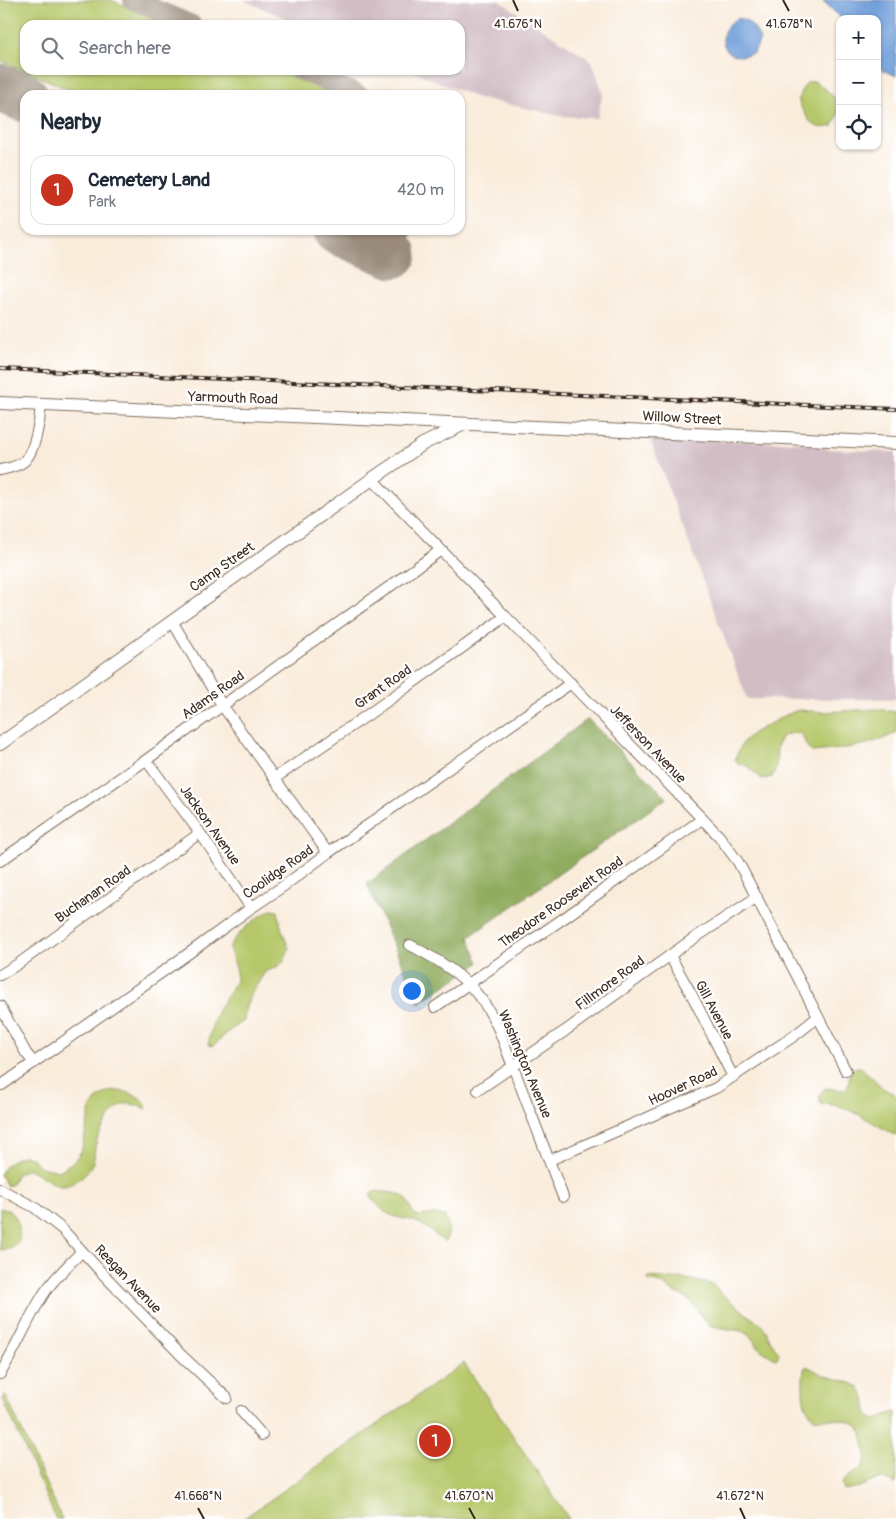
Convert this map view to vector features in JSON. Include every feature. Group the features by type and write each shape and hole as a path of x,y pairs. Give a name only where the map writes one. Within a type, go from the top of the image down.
{"main road":[{"name":"Yarmouth Road","path":"0,403 466,423"},
{"path":"423,444 424,422"},
{"name":"Willow Street","path":"466,423 896,443"},
{"name":"Camp Street","path":"0,744 372,479 423,444 466,423"}],"street":[{"path":"0,470 14,467 27,458 32,449 39,423 41,405"},
{"name":"Jefferson Avenue","path":"372,479 719,836 738,862 757,897 846,1071"},
{"name":"Adams Road","path":"0,861 146,760 441,550"},
{"name":"Grant Road","path":"275,778 377,709 505,617"},
{"path":"172,621 222,705 328,853"},
{"name":"Coolidge Road","path":"2,1085 571,683"},
{"name":"Jackson Avenue","path":"146,760 251,908"},
{"name":"Theodore Roosevelt Road","path":"435,1007 702,819"},
{"name":"Buchanan Road","path":"0,975 200,834"},
{"name":"Fillmore Road","path":"478,1090 757,897"},
{"name":"Washington Avenue","path":"410,945 438,959 469,984 495,1022 563,1197"},
{"name":"Gill Avenue","path":"670,956 733,1077"},
{"path":"0,1006 26,1053 34,1063"},
{"name":"Hoover Road","path":"550,1160 716,1088 794,1036 818,1017"},
{"name":"Reagan Avenue","path":"0,1189 44,1214 62,1229 181,1354 228,1398"},
{"path":"0,1374 31,1314 47,1289 82,1251"},
{"path":"241,1411 262,1435"}],"shaded area":[{"path":"243,0 498,0 592,61 603,93 597,118 561,116 475,97 465,93 465,90 458,90 422,75 465,75 465,20 290,20"},
{"path":"650,439 824,443 825,449 896,452 896,699 747,699"}],"green space":[{"path":"0,0 111,0 158,20 20,20 20,69 0,60"},
{"path":"35,75 289,75 325,90 70,90"},
{"path":"814,81 835,98 836,119 833,126 819,127 809,121 799,102 801,91 807,83"},
{"path":"877,709 896,712 896,733 865,744 812,752 801,734 791,733 782,736 777,747 775,771 772,777 762,779 747,766 738,763 735,759 743,742 753,733 798,710 824,712"},
{"path":"588,719 667,798 469,937 479,963 419,1003 367,884"},
{"path":"271,910 278,911 281,927 289,949 283,962 265,972 246,1006 244,1021 234,1027 213,1046 208,1045 213,1022 218,1010 236,981 236,968 229,948 236,937 247,926"},
{"path":"857,1067 861,1067 884,1089 896,1095 896,1136 850,1110 830,1104 821,1104 819,1095 825,1088 843,1090 848,1087 850,1073"},
{"path":"107,1092 130,1093 139,1098 146,1104 147,1109 125,1104 116,1110 98,1138 95,1145 94,1160 85,1174 71,1184 61,1186 27,1169 16,1175 12,1184 7,1186 0,1175 7,1164 17,1158 26,1155 41,1167 59,1171 72,1162 82,1149 91,1107 97,1099"},
{"path":"377,1191 394,1193 406,1198 417,1216 435,1214 444,1216 449,1229 445,1242 420,1224 392,1216 384,1211 370,1194"},
{"path":"0,1208 11,1212 18,1224 19,1242 10,1249 0,1250"},
{"path":"649,1277 681,1278 712,1284 753,1319 761,1323 779,1353 777,1358 775,1359 761,1350 747,1332 711,1326 705,1321 690,1300 661,1283 648,1280"},
{"path":"464,1363 569,1519 243,1519"},
{"path":"805,1367 849,1382 859,1388 864,1396 869,1415 876,1420 896,1412 896,1484 878,1479 859,1487 844,1490 842,1483 861,1468 866,1457 862,1434 858,1426 853,1423 814,1418 810,1414 804,1399 803,1378"},
{"path":"5,1394 62,1519 56,1519 3,1399"}],"water":[{"path":"822,0 896,0 896,76 881,69 881,15 838,15"},
{"path":"737,18 749,23 760,40 754,53 736,56 726,50 723,40 725,29"}],"taxiway":[{"path":"133,0 180,20"},
{"path":"311,75 347,90"},
{"path":"393,254 401,235"}],"runway":[{"path":"0,88 20,96"},
{"path":"349,235 393,254"}],"railway":[{"path":"0,369 896,409"}],"place":[{"name":"Cemetery Land","path":"435,1441"}]}
